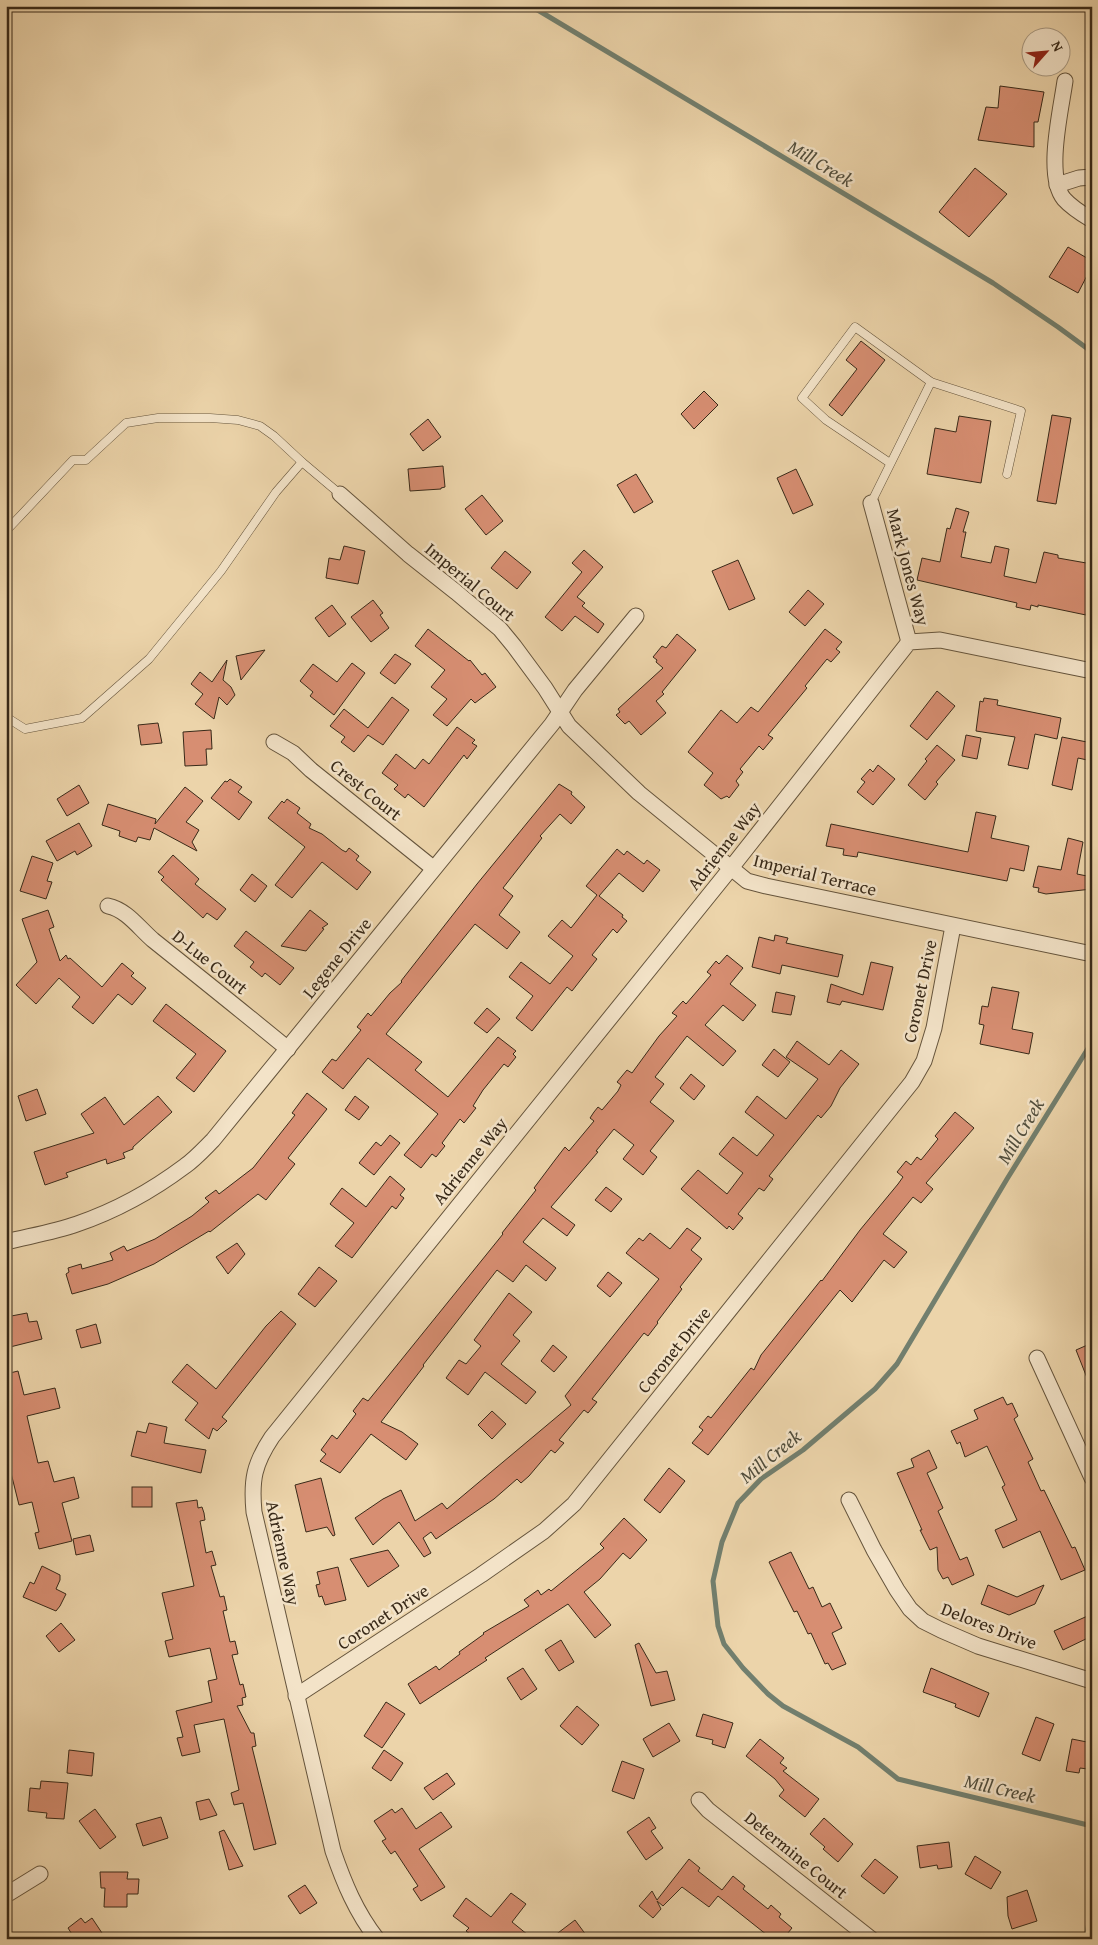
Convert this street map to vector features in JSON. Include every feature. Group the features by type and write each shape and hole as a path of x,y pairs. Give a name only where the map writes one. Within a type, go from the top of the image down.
{"street":[{"path":"1065,81 1054,160 1057,185 1064,198 1079,212 1092,220"},
{"path":"1057,185 1092,176"},
{"name":"Imperial Court","path":"340,494 408,554 500,629 520,653 560,712"},
{"name":"Mark Jones Way","path":"871,503 909,642"},
{"name":"Legene Drive","path":"6,1242 79,1223 113,1208 150,1189 186,1166 213,1140 636,616"},
{"path":"909,642 940,640 1092,671"},
{"name":"Adrienne Way","path":"377,1939 364,1922 344,1883 333,1851 254,1512 253,1479 261,1454 278,1430 731,868 909,642"},
{"name":"Imperial Terrace","path":"560,712 569,726 639,793 747,880 766,886 1092,954"},
{"name":"Crest Court","path":"274,742 293,752 311,770 433,868"},
{"name":"D-Lue Court","path":"108,906 124,913 149,937 288,1049"},
{"name":"Coronet Drive","path":"296,1696 489,1570 544,1531 574,1504 912,1082 929,1047 953,926"},
{"path":"1037,1358 1092,1478"},
{"name":"Delores Drive","path":"848,1500 897,1590 910,1608 923,1620 978,1646 1092,1681"},
{"name":"Determine Court","path":"699,1800 708,1810 871,1939"},
{"path":"6,1895 40,1874"}],"lane":[{"path":"890,463 826,420 802,398 855,328 931,382 1021,411 1007,474"},
{"path":"871,503 931,382"},
{"path":"6,531 73,460 86,460 126,423 158,418 238,420 260,426 340,494"},
{"path":"6,717 25,729 82,718 148,659 221,571 276,492 302,462"}],"building":[{"path":"1000,86 1044,92 1038,122 1034,122 1034,147 978,140 986,107 998,108"},
{"path":"975,168 1007,194 969,237 939,212"},
{"path":"1068,247 1092,261 1092,266 1078,293 1049,277"},
{"path":"861,341 885,360 842,416 829,405 857,369 846,360"},
{"path":"704,391 718,405 694,429 681,414"},
{"path":"1052,415 1071,418 1056,504 1037,501"},
{"path":"959,416 991,421 981,483 927,474 935,428 956,432"},
{"path":"428,419 441,437 423,451 410,434"},
{"path":"443,466 445,487 441,489 410,491 408,469"},
{"path":"796,469 813,505 793,514 777,478"},
{"path":"636,474 653,502 634,513 617,485"},
{"path":"482,495 503,521 486,535 465,509"},
{"path":"956,508 969,512 963,532 966,532 961,557 991,563 995,546 1009,549 1004,576 1036,583 1044,552 1058,555 1058,558 1092,564 1092,586 1086,615 1038,605 1038,607 1031,605 1030,610 1016,607 1017,603 917,580 922,558 940,562 947,528 950,529"},
{"path":"344,546 365,551 358,584 326,578 329,558 340,560"},
{"path":"584,550 603,567 577,597 585,603 582,606 604,624 598,633 575,616 562,631 545,617 582,572 572,563"},
{"path":"505,551 531,572 517,589 491,568"},
{"path":"738,560 755,599 729,610 712,571"},
{"path":"808,590 824,604 805,626 789,612"},
{"path":"373,600 383,613 380,615 389,628 371,642 351,617"},
{"path":"332,605 346,624 329,637 315,618"},
{"path":"428,629 470,660 482,675 485,673 496,687 475,703 471,699 447,726 433,715 447,699 431,687 445,670 415,646"},
{"path":"825,629 842,642 836,649 840,652 831,662 827,659 805,686 807,688 768,735 773,738 763,750 759,746 740,769 743,772 736,781 739,785 729,798 727,796 721,799 704,785 713,773 688,752 721,710 737,723 751,707 758,712"},
{"path":"677,634 696,650 662,692 664,694 656,701 666,713 641,735 629,721 625,724 616,715 620,712 618,709 663,668 653,657 662,646 666,648"},
{"path":"265,650 241,680 236,656"},
{"path":"395,654 411,664 395,684 380,673"},
{"path":"227,660 223,680 231,687 235,695 227,705 219,697 214,719 195,704 203,694 191,684 200,672 212,682"},
{"path":"352,663 365,673 334,715 310,696 313,692 300,681 313,664 337,682"},
{"path":"937,691 955,706 927,740 910,726"},
{"path":"392,697 409,710 383,745 368,735 354,752 341,742 345,737 330,726 344,709 368,728"},
{"path":"984,698 998,700 997,705 1061,718 1057,739 1035,734 1028,769 1008,765 1015,737 976,731 980,701 983,702"},
{"path":"158,723 162,743 141,745 138,725"},
{"path":"457,727 475,740 472,743 477,746 467,759 464,755 424,807 408,794 405,798 394,789 398,785 382,773 396,754 415,769 423,759 429,764"},
{"path":"211,730 212,749 206,749 207,765 185,766 183,732"},
{"path":"966,735 981,738 977,759 962,756"},
{"path":"1062,737 1092,743 1092,761 1078,758 1072,790 1052,785"},
{"path":"937,745 955,760 936,782 938,784 925,800 908,785"},
{"path":"878,765 895,779 873,805 857,792 865,782 861,779 870,769 873,772"},
{"path":"230,779 242,787 238,792 252,802 239,820 211,798 225,781 227,782"},
{"path":"559,784 572,792 571,794 585,807 571,824 560,814 540,836 542,838 503,888 513,896 499,915 520,932 507,949 475,924 386,1034 422,1062 415,1070 448,1097 498,1037 516,1051 513,1054 516,1057 508,1067 504,1064 483,1090 473,1106 476,1108 464,1123 460,1119 442,1143 445,1146 436,1157 432,1154 421,1168 404,1155 438,1114 368,1058 343,1089 322,1072 332,1059 336,1061 361,1030 357,1027 368,1013 371,1016 402,982 477,884"},
{"path":"79,785 89,803 67,816 57,799"},
{"path":"185,787 203,801 186,822 199,830 192,842 197,851 154,828 150,840 138,837 136,842 119,836 120,831 102,825 108,804 156,819 155,824"},
{"path":"287,799 300,808 297,813 311,824 309,828 322,834 342,850 346,852 349,848 359,856 356,860 371,872 357,890 322,862 292,898 275,885 305,847 268,818 282,801 284,803"},
{"path":"976,812 996,816 991,838 1029,846 1024,871 1010,868 1007,881 858,852 857,857 843,855 844,849 826,846 831,824 968,852"},
{"path":"79,823 92,846 77,855 75,851 57,861 46,841"},
{"path":"1068,838 1083,842 1077,874 1092,877 1092,889 1046,894 1038,892 1039,888 1033,887 1038,866 1061,870"},
{"path":"617,849 624,855 627,851 644,864 647,860 660,870 643,892 619,873 599,896 623,915 622,917 627,921 617,933 613,929 592,955 597,959 572,991 567,987 532,1031 516,1018 533,996 509,977 521,962 550,984 573,956 548,936 562,920 571,928 597,895 586,886"},
{"path":"173,855 199,879 195,884 226,909 217,920 207,913 203,918 161,880 164,877 158,872"},
{"path":"32,856 53,863 47,881 52,882 46,899 20,891"},
{"path":"252,874 267,886 255,902 240,890"},
{"path":"48,910 54,927 49,929 60,961 66,955 68,959 70,958 102,987 122,963 134,973 131,976 146,988 132,1005 118,994 93,1024 72,1007 80,997 59,978 36,1004 16,985 37,962 22,919"},
{"path":"310,910 328,924 322,928 324,929 306,951 281,946"},
{"path":"246,931 294,968 280,985 265,973 262,977 250,967 254,962 234,946"},
{"path":"775,935 788,938 786,943 843,955 838,977 782,965 780,974 752,967 759,937 774,941"},
{"path":"727,955 743,968 730,984 756,1005 743,1021 723,1005 705,1025 736,1051 723,1066 687,1036 655,1077 664,1084 650,1102 674,1121 650,1151 657,1157 643,1175 623,1159 634,1145 614,1129 596,1151 598,1152 551,1207 575,1225 567,1236 543,1218 523,1242 556,1268 546,1281 526,1265 513,1282 497,1270 381,1422 402,1432 418,1444 406,1460 371,1434 340,1473 320,1461 326,1454 321,1450 332,1435 337,1439 356,1414 353,1411 363,1398 368,1401 503,1234 565,1147 569,1151 594,1121 590,1118 598,1107 602,1110 618,1091 621,1085 617,1082 627,1070 632,1073 659,1036 677,1016 672,1013 683,1001 686,1004 711,975 707,972 716,961 719,964"},
{"path":"871,962 893,967 883,1010 842,1001 840,1005 827,1002 831,984 863,995"},
{"path":"992,987 1019,992 1012,1029 1033,1033 1029,1054 980,1044 984,1025 979,1024 982,1006 988,1007"},
{"path":"776,992 795,996 791,1015 772,1012"},
{"path":"166,1004 226,1051 194,1092 176,1078 196,1054 153,1021"},
{"path":"487,1008 500,1019 487,1033 474,1023"},
{"path":"797,1041 829,1065 841,1050 859,1064 840,1088 831,1106 821,1118 818,1115 769,1176 773,1179 764,1191 759,1188 738,1214 743,1218 733,1230 729,1226 727,1229 681,1189 698,1170 727,1194 743,1173 719,1154 733,1137 757,1156 774,1135 745,1112 757,1096 786,1119 818,1079 786,1057"},
{"path":"774,1049 790,1062 778,1077 762,1065"},
{"path":"691,1074 705,1086 694,1100 680,1088"},
{"path":"37,1089 46,1114 26,1121 18,1096"},
{"path":"307,1093 327,1109 288,1158 295,1164 266,1200 258,1194 210,1232 154,1264 108,1284 72,1294 66,1274 69,1272 68,1268 81,1264 82,1269 113,1260 110,1253 124,1246 127,1251 155,1239 192,1216 209,1202 205,1198 216,1190 219,1194 253,1168 295,1115 292,1113"},
{"path":"158,1096 172,1112 133,1149 123,1153 125,1158 107,1164 106,1159 66,1173 68,1177 45,1185 34,1152 94,1133 81,1114 105,1097 124,1125"},
{"path":"355,1096 369,1107 359,1120 345,1110"},
{"path":"955,1112 974,1128 926,1183 933,1189 921,1203 913,1197 883,1234 907,1252 894,1268 884,1260 852,1302 840,1290 708,1455 692,1443 703,1430 699,1427 708,1416 711,1418 751,1368 754,1370 761,1355 898,1184 903,1177 897,1172 906,1161 911,1165 917,1157 921,1160 938,1139 935,1136"},
{"path":"390,1135 400,1143 374,1175 359,1163 376,1142 381,1146"},
{"path":"390,1176 405,1189 400,1195 404,1198 396,1209 392,1206 352,1258 335,1246 354,1223 330,1204 342,1188 366,1207"},
{"path":"606,1187 622,1199 611,1212 595,1200"},
{"path":"687,1228 701,1238 691,1250 702,1259 680,1287 682,1289 648,1336 644,1333 592,1399 597,1402 588,1413 584,1410 559,1440 564,1443 555,1453 551,1450 521,1483 517,1479 494,1499 436,1539 431,1532 423,1538 431,1553 424,1557 399,1522 373,1545 355,1518 383,1499 401,1490 415,1521 442,1503 447,1509 571,1405 565,1396 659,1279 626,1253 639,1238 643,1241 650,1233 670,1249"},
{"path":"237,1243 245,1254 228,1274 216,1257"},
{"path":"319,1267 337,1281 315,1307 298,1294"},
{"path":"608,1272 622,1283 610,1297 597,1286"},
{"path":"509,1293 532,1312 513,1335 520,1341 501,1364 536,1392 526,1404 485,1372 468,1395 446,1378 459,1360 466,1364 481,1346 474,1340"},
{"path":"281,1311 296,1324 222,1417 227,1421 217,1431 213,1428 209,1439 185,1420 198,1403 172,1382 187,1364 216,1389 266,1326"},
{"path":"27,1313 29,1322 37,1321 42,1339 6,1348 6,1317"},
{"path":"96,1324 101,1343 81,1348 76,1330"},
{"path":"1092,1343 1092,1388 1091,1388 1076,1350"},
{"path":"553,1345 567,1357 554,1372 541,1361"},
{"path":"18,1371 24,1395 55,1388 60,1408 27,1416 38,1463 48,1461 54,1482 74,1477 79,1498 62,1503 72,1541 39,1549 35,1533 39,1532 32,1502 19,1505 6,1453 6,1374"},
{"path":"1003,1397 1007,1405 1012,1403 1018,1416 1014,1419 1033,1459 1028,1462 1041,1491 1044,1490 1072,1548 1075,1547 1085,1570 1061,1580 1040,1531 1003,1548 995,1530 1017,1520 1002,1487 1005,1485 987,1446 965,1457 960,1442 957,1444 951,1431 978,1419 974,1410"},
{"path":"492,1411 506,1424 492,1439 478,1425"},
{"path":"149,1423 167,1427 164,1443 206,1450 201,1473 131,1456 137,1431 146,1433"},
{"path":"929,1450 937,1468 927,1473 943,1508 938,1511 960,1560 967,1557 974,1575 952,1585 948,1577 943,1579 938,1570 937,1547 930,1550 897,1473 914,1467 911,1459"},
{"path":"669,1468 685,1481 660,1513 644,1500"},
{"path":"321,1478 335,1535 333,1536 327,1527 306,1532 295,1485"},
{"path":"132,1487 152,1487 152,1507 132,1507"},
{"path":"197,1500 198,1508 202,1507 204,1513 205,1520 200,1521 206,1553 212,1551 216,1565 211,1566 220,1597 224,1596 227,1610 223,1611 230,1642 235,1641 238,1654 232,1655 240,1685 243,1684 246,1697 242,1698 243,1705 237,1706 251,1733 254,1733 256,1746 252,1747 276,1844 254,1850 243,1803 234,1805 231,1793 239,1790 224,1719 194,1725 200,1752 182,1756 177,1738 183,1737 176,1711 212,1702 208,1681 217,1679 210,1648 169,1657 165,1641 173,1639 162,1593 194,1586 176,1503"},
{"path":"624,1518 647,1540 630,1559 623,1553 600,1579 584,1592 611,1625 595,1638 568,1604 485,1658 487,1660 420,1704 408,1684 436,1666 439,1670 483,1633 529,1606 524,1600 538,1590 541,1595 549,1589 551,1591 604,1548 600,1544"},
{"path":"90,1535 94,1551 76,1555 73,1539"},
{"path":"388,1550 399,1566 368,1587 350,1559"},
{"path":"791,1552 809,1589 813,1587 822,1607 830,1603 842,1628 832,1633 846,1664 832,1670 828,1663 825,1664 811,1633 808,1634 797,1611 794,1612 769,1562"},
{"path":"42,1566 60,1575 56,1589 66,1594 56,1611 23,1597 30,1582 34,1584"},
{"path":"338,1567 346,1600 325,1605 322,1596 319,1597 316,1585 320,1584 317,1572"},
{"path":"988,1585 1017,1597 1044,1585 1035,1604 1009,1615 981,1604"},
{"path":"1092,1614 1092,1636 1063,1650 1054,1631"},
{"path":"61,1623 75,1640 59,1652 46,1636"},
{"path":"561,1640 574,1662 559,1671 545,1650"},
{"path":"639,1643 656,1673 667,1671 675,1700 651,1706 635,1645"},
{"path":"523,1668 537,1689 521,1700 507,1678"},
{"path":"931,1668 989,1693 979,1717 955,1707 956,1704 923,1692"},
{"path":"386,1702 405,1714 382,1748 364,1736"},
{"path":"577,1706 599,1725 582,1745 560,1726"},
{"path":"703,1714 733,1723 725,1748 712,1744 713,1740 696,1736"},
{"path":"1036,1717 1054,1724 1040,1761 1022,1754"},
{"path":"669,1723 680,1741 653,1757 643,1739"},
{"path":"760,1739 784,1758 780,1763 787,1768 783,1771 819,1799 805,1817 779,1796 784,1790 775,1779 746,1756"},
{"path":"1072,1739 1092,1743 1088,1769 1080,1768 1079,1773 1066,1771"},
{"path":"69,1750 94,1753 92,1776 67,1773"},
{"path":"384,1750 403,1763 391,1781 372,1768"},
{"path":"622,1761 644,1769 634,1799 612,1791"},
{"path":"447,1773 455,1784 433,1800 424,1788"},
{"path":"41,1781 68,1783 64,1819 46,1818 47,1813 28,1811 30,1788 40,1789"},
{"path":"209,1799 217,1815 200,1820 196,1802"},
{"path":"402,1808 416,1829 441,1812 452,1827 419,1849 445,1887 421,1901 413,1889 418,1886 395,1851 391,1854 382,1841 386,1839 374,1821 392,1809 395,1813"},
{"path":"95,1809 116,1837 100,1849 79,1821"},
{"path":"161,1817 168,1838 143,1846 136,1824"},
{"path":"649,1817 656,1828 651,1831 663,1848 646,1860 627,1832"},
{"path":"824,1818 853,1844 838,1862 810,1834"},
{"path":"224,1830 243,1866 229,1870 219,1832"},
{"path":"949,1842 952,1867 938,1869 937,1865 920,1868 917,1846"},
{"path":"975,1856 1001,1872 991,1889 965,1874"},
{"path":"689,1859 700,1868 698,1871 722,1890 733,1876 745,1886 743,1889 768,1909 771,1905 781,1914 779,1917 792,1928 783,1939 772,1939 718,1896 709,1907 682,1887 663,1906 657,1901 661,1909 653,1918 639,1906 652,1891 657,1900"},
{"path":"875,1859 898,1877 884,1894 861,1876"},
{"path":"100,1872 128,1872 127,1879 139,1879 138,1894 127,1894 127,1907 104,1907 105,1888 101,1888"},
{"path":"305,1885 317,1903 300,1914 288,1896"},
{"path":"1027,1890 1037,1921 1012,1929 1008,1916 1007,1897"},
{"path":"511,1893 526,1904 512,1922 533,1939 477,1939 466,1931 469,1928 453,1916 466,1898 491,1917"},
{"path":"81,1918 85,1923 92,1918 106,1939 75,1939 68,1928"},
{"path":"575,1920 589,1939 550,1939"}],"waterway":[{"name":"Mill Creek","path":"531,6 993,283 1092,352"},
{"name":"Mill Creek","path":"1092,1042 1007,1179 897,1364 875,1389 803,1450 761,1479 738,1503 722,1542 713,1581 718,1626 724,1644 743,1668 768,1694 783,1706 858,1747 898,1779 1092,1826"},
{"path":"1086,1939 1092,1905"}]}
